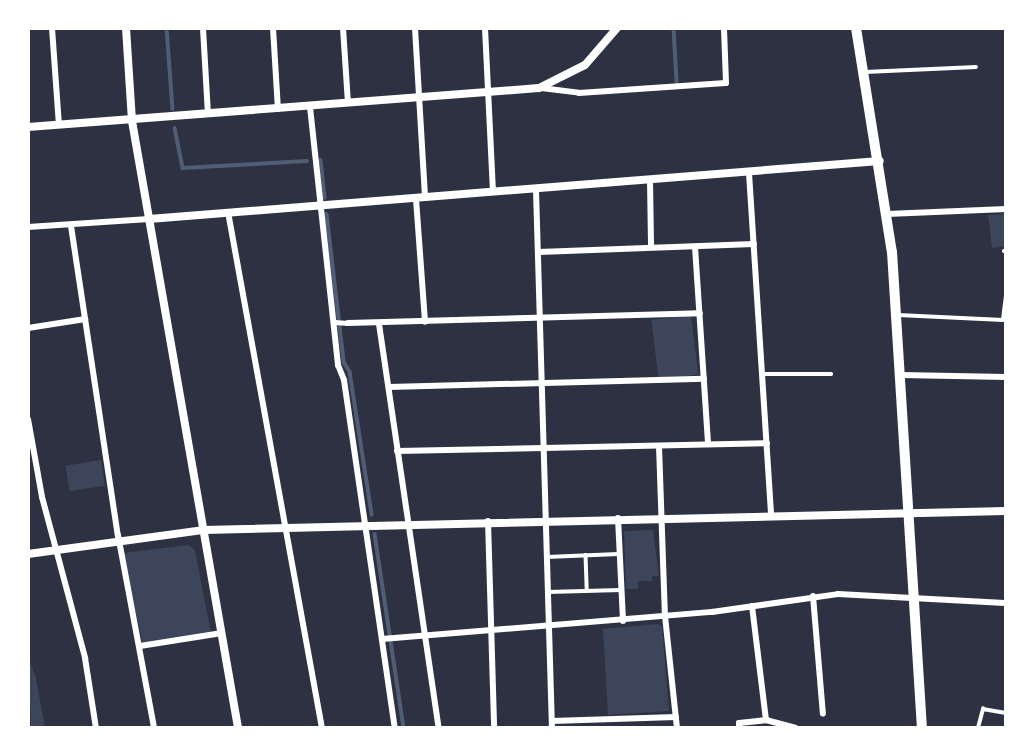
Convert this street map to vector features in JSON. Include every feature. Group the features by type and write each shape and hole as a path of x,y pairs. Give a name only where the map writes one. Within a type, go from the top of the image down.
{"main road":[{"path":"856,28 880,162 897,315 911,511 922,728"}],"street":[{"path":"52,28 59,125"},
{"path":"126,28 132,121 238,728"},
{"path":"203,28 208,114"},
{"path":"273,28 278,109"},
{"path":"343,28 348,103"},
{"path":"415,28 425,322"},
{"path":"485,28 493,192"},
{"path":"539,88 585,65 617,28"},
{"path":"28,127 539,88 579,93 726,83 724,28"},
{"path":"310,107 319,207 334,322 395,728"},
{"path":"28,227 71,226 880,162"},
{"path":"748,173 771,514"},
{"path":"650,180 650,247"},
{"path":"536,190 540,252 552,724 676,717"},
{"path":"887,214 1006,209"},
{"path":"228,212 322,728"},
{"path":"71,226 119,542 141,646 154,728"},
{"path":"540,252 754,244"},
{"path":"695,247 708,444"},
{"path":"334,322 379,324 700,313"},
{"path":"28,328 85,319"},
{"path":"379,324 439,728"},
{"path":"901,375 1006,377"},
{"path":"389,387 704,379"},
{"path":"28,419 42,497 59,551 85,658 96,728"},
{"path":"397,451 767,443"},
{"path":"659,446 665,616 677,728"},
{"path":"28,554 204,530 771,514 1006,511"},
{"path":"618,518 623,621"},
{"path":"488,521 494,728"},
{"path":"382,639 623,621 813,596 1006,603"},
{"path":"813,596 823,714"},
{"path":"752,606 766,720"},
{"path":"141,646 222,633"},
{"path":"739,728 739,723 766,720 795,728"}],"lane":[{"path":"865,72 976,67"},
{"path":"897,315 1003,320 1006,296"},
{"path":"763,374 831,374"},
{"path":"547,557 619,554"},
{"path":"586,555 587,591"},
{"path":"548,592 621,590"},
{"path":"978,728 983,709 1006,713"}],"shaded area":[{"path":"1006,214 1006,246 992,248 988,215"},
{"path":"691,315 698,375 659,379 651,320"},
{"path":"101,460 105,486 70,491 65,466"},
{"path":"653,530 659,576 652,576 652,581 638,581 638,589 626,589 624,531"},
{"path":"189,545 195,550 211,633 143,644 122,553"},
{"path":"657,624 662,626 669,711 608,715 603,629"},
{"path":"28,657 36,678 45,728 31,728"}],"waterway":[{"path":"167,28 173,109"},
{"path":"674,28 677,82"},
{"path":"175,128 183,168 307,161"},
{"path":"321,160 325,198"},
{"path":"327,214 344,362 350,372 372,514"},
{"path":"375,534 404,728"}]}
